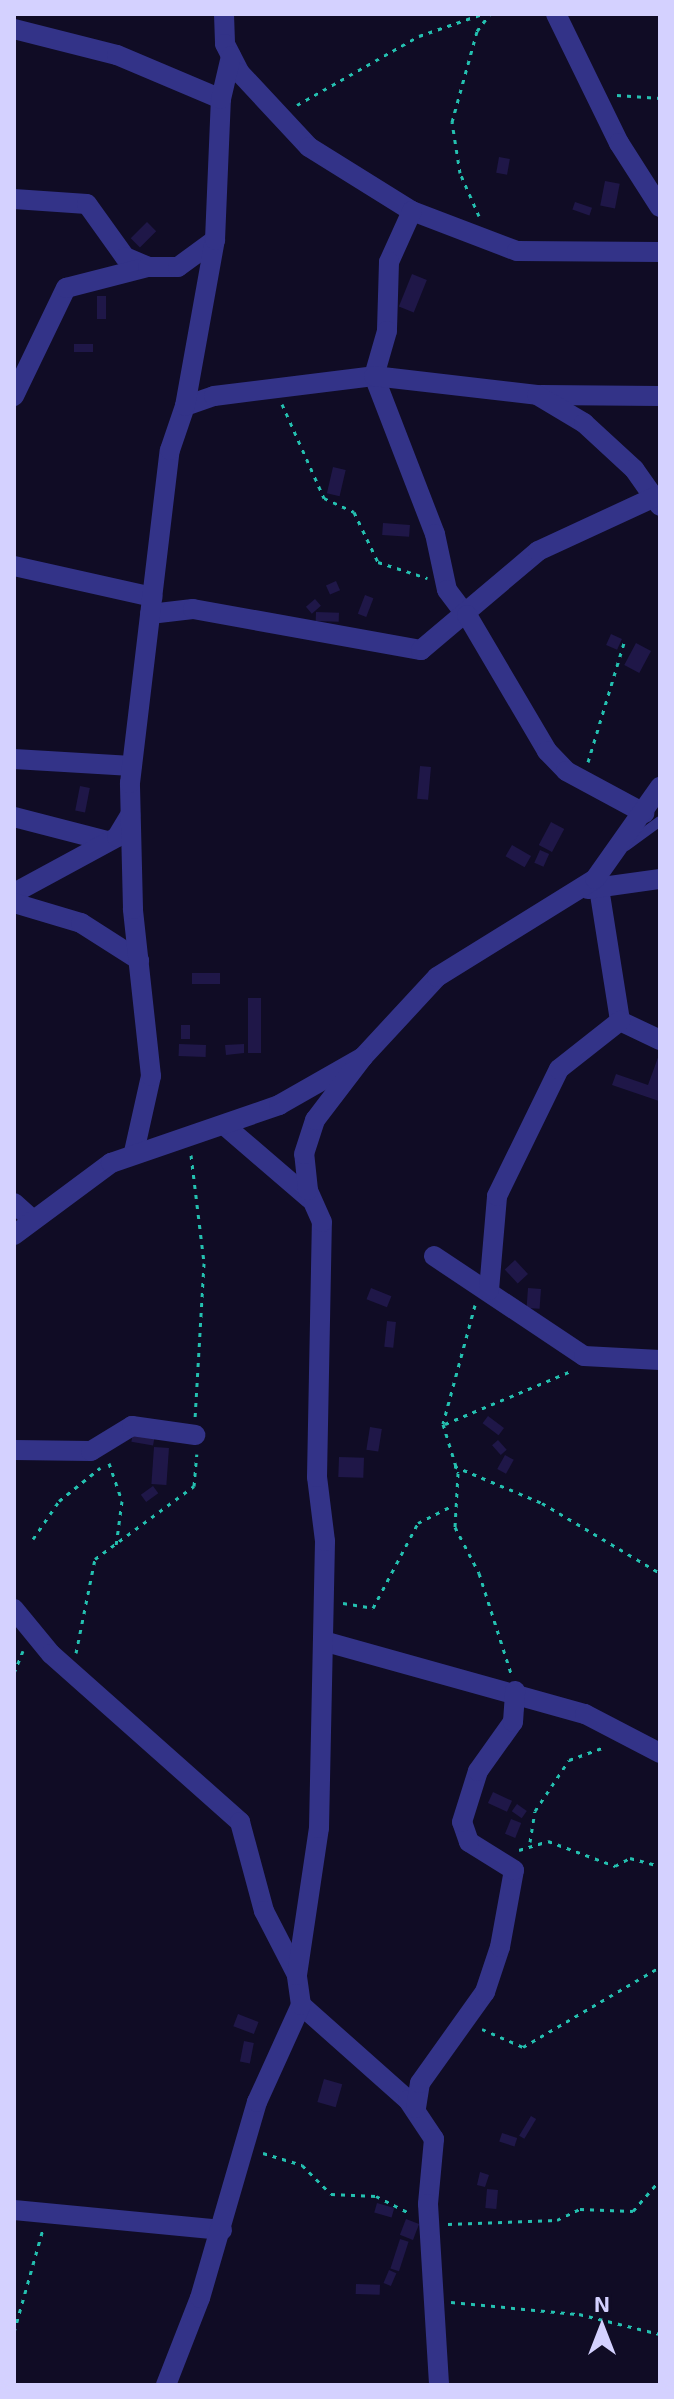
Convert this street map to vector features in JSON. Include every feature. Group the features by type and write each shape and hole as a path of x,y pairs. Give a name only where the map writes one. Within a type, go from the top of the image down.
{"street":[{"path":"134,1152 151,1076 139,960 130,815 132,766 170,450 185,406 215,240 221,99 231,56 224,14"},
{"path":"556,14 619,143 660,207"},
{"path":"14,29 117,55 221,99"},
{"path":"231,56 309,147 412,211 493,246 559,255 660,252"},
{"path":"14,199 87,204 125,257 148,267"},
{"path":"412,211 389,262 387,331 374,376 412,466 447,590 468,616 547,751 584,782 652,817"},
{"path":"14,396 66,288 148,267 178,267 215,240"},
{"path":"185,406 274,388 374,376 537,395 627,390 660,396"},
{"path":"14,566 151,605 193,609 411,652 431,646 538,551 659,490 584,423 537,395"},
{"path":"14,759 132,766"},
{"path":"166,2385 222,2230 244,2147 301,2005 297,1975 319,1828 323,1641 320,1604 323,1242 316,1204 306,1182 305,1148 315,1120 363,1057 437,977 576,891 652,817 660,787"},
{"path":"14,893 107,841 130,815"},
{"path":"14,817 107,841"},
{"path":"576,891 660,879"},
{"path":"599,888 620,1021"},
{"path":"14,903 81,923 139,960"},
{"path":"620,1021 660,1040"},
{"path":"489,1290 497,1196 559,1069 620,1021"},
{"path":"14,1235 134,1152 279,1105 363,1057"},
{"path":"224,1125 316,1204"},
{"path":"14,1203 33,1220"},
{"path":"434,1256 489,1290 568,1347 600,1360 660,1360"},
{"path":"14,1450 91,1451 132,1426 195,1435"},
{"path":"14,1609 32,1633 240,1822 264,1911 297,1975"},
{"path":"323,1641 420,1673 515,1691 629,1737 660,1753"},
{"path":"416,2108 420,2083 485,1992 500,1947 516,1879 504,1862 469,1842 462,1822 478,1771 513,1722 515,1691"},
{"path":"301,2005 416,2108 434,2139 431,2225 440,2301 439,2385"},
{"path":"14,2210 43,2216 222,2230"}],"path":[{"path":"283,119 356,68 482,14"},
{"path":"490,14 477,31 452,122 462,180 493,246"},
{"path":"609,91 628,100 660,98"},
{"path":"274,388 316,486 354,512 378,562 447,590"},
{"path":"584,782 624,643"},
{"path":"489,1290 465,1322 443,1424 454,1466 455,1527 479,1573 515,1691"},
{"path":"443,1424 600,1360"},
{"path":"114,1436 109,1480 122,1501 116,1546"},
{"path":"33,1539 59,1501 109,1461"},
{"path":"454,1466 531,1497 660,1573"},
{"path":"320,1604 373,1608 418,1523 453,1505"},
{"path":"14,1673 32,1633"},
{"path":"530,1842 535,1811 569,1760 629,1737"},
{"path":"504,1862 530,1842 548,1841 615,1866 630,1858 660,1866"},
{"path":"465,2019 523,2047 660,1967"},
{"path":"244,2147 302,2165 331,2194 376,2196 431,2225 557,2220 580,2209 633,2211 660,2180"},
{"path":"14,2332 38,2265 43,2216"},
{"path":"440,2301 579,2314 660,2334"}],"building":[{"path":"499,157 510,159 507,175 496,173"},
{"path":"605,181 620,184 615,208 600,206"},
{"path":"575,202 592,208 589,215 572,210"},
{"path":"147,222 156,231 140,247 131,238"},
{"path":"412,274 427,280 414,312 399,306"},
{"path":"97,296 106,296 106,319 97,319"},
{"path":"74,344 93,344 93,352 74,352"},
{"path":"333,467 346,470 340,496 327,493"},
{"path":"383,523 410,525 409,537 382,535"},
{"path":"336,581 340,590 330,595 326,585"},
{"path":"365,595 373,598 366,617 358,614"},
{"path":"315,599 321,606 312,614 306,607"},
{"path":"316,612 339,613 339,622 316,621"},
{"path":"611,634 622,639 617,650 606,645"},
{"path":"636,643 651,651 639,673 624,665"},
{"path":"420,766 431,767 428,800 417,799"},
{"path":"80,786 90,788 85,812 75,811"},
{"path":"551,822 564,829 552,852 539,845"},
{"path":"512,845 531,856 525,867 506,856"},
{"path":"540,850 549,854 543,867 534,863"},
{"path":"192,973 220,973 220,984 192,984"},
{"path":"248,998 261,998 261,1053 248,1053"},
{"path":"181,1025 190,1025 190,1039 181,1039"},
{"path":"179,1044 206,1045 206,1057 179,1056"},
{"path":"244,1044 244,1053 226,1055 225,1045"},
{"path":"660,1052 659,1101 612,1085 616,1074 648,1085"},
{"path":"515,1260 528,1274 518,1283 505,1270"},
{"path":"371,1288 391,1296 387,1307 367,1299"},
{"path":"528,1288 541,1289 540,1309 527,1308"},
{"path":"387,1321 396,1322 393,1348 384,1347"},
{"path":"488,1416 504,1428 499,1435 483,1423"},
{"path":"134,1427 156,1431 153,1446 131,1442"},
{"path":"370,1427 382,1429 378,1452 366,1450"},
{"path":"498,1440 507,1450 501,1455 492,1445"},
{"path":"154,1447 169,1448 166,1485 151,1484"},
{"path":"505,1455 514,1460 506,1474 497,1469"},
{"path":"339,1457 364,1458 363,1478 338,1477"},
{"path":"153,1486 158,1493 146,1502 141,1495"},
{"path":"493,1792 512,1801 507,1812 488,1803"},
{"path":"517,1804 527,1811 522,1818 512,1811"},
{"path":"511,1819 521,1823 515,1838 505,1834"},
{"path":"238,2014 259,2022 254,2034 233,2026"},
{"path":"244,2041 254,2043 250,2064 240,2062"},
{"path":"324,2079 342,2084 336,2107 317,2102"},
{"path":"531,2116 536,2119 524,2139 519,2136"},
{"path":"502,2133 517,2138 514,2147 499,2142"},
{"path":"480,2172 489,2175 485,2187 477,2185"},
{"path":"487,2189 498,2190 496,2209 485,2208"},
{"path":"377,2203 394,2208 392,2218 374,2213"},
{"path":"406,2219 419,2224 413,2240 400,2235"},
{"path":"400,2239 409,2242 399,2271 390,2268"},
{"path":"389,2270 396,2273 391,2286 384,2283"},
{"path":"356,2284 380,2285 380,2295 356,2294"}]}
